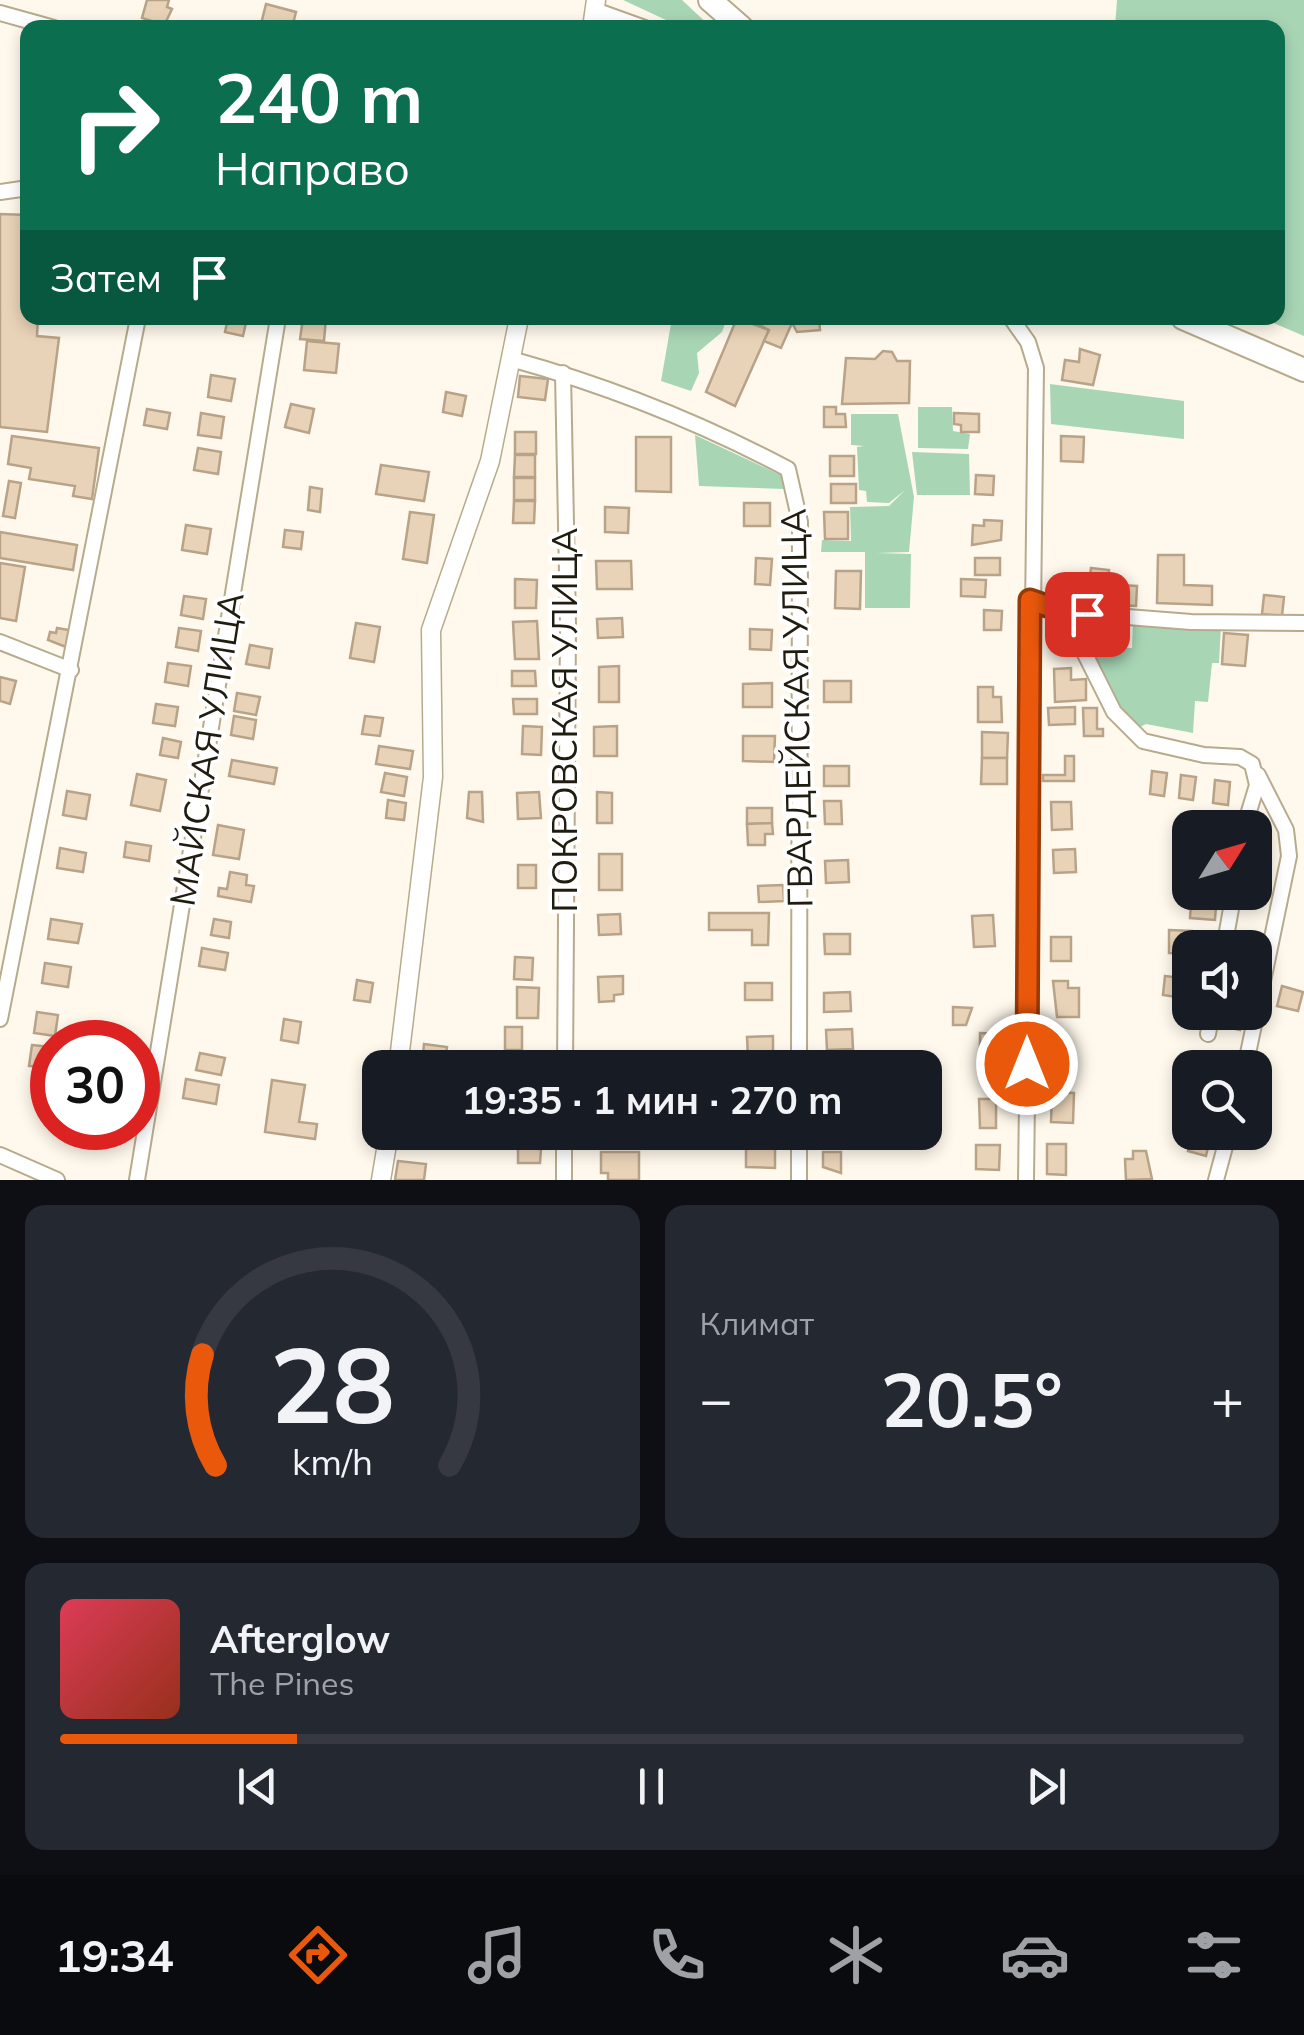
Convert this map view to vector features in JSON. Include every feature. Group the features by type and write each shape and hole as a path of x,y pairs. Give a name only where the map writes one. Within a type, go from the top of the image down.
{"highway":[{"path":"710,0 733,20"},
{"path":"732,0 753,20"},
{"path":"1200,325 1304,370"}],"street":[{"path":"594,12 620,20"},
{"path":"0,13 25,20"},
{"path":"0,1019 48,768 72,670 137,325"},
{"name":"МАЙСКАЯ УЛИЦА","path":"137,1180 277,325"},
{"path":"400,1050 433,777 431,630 490,461 517,325"},
{"path":"1016,325 1028,342 1036,368 1030,600 1026,1180"},
{"name":"ГВАРДЕЙСКАЯ УЛИЦА","path":"510,359 563,373 788,469 800,522 799,1050"},
{"name":"ПОКРОВСКАЯ УЛИЦА","path":"563,373 568,624 565,1050"},
{"path":"1030,600 1064,612 1191,622 1304,623"},
{"path":"1064,612 1114,712 1143,741 1240,757 1252,764 1286,830 1290,856 1249,1050"},
{"path":"0,642 72,670"},
{"path":"1250,810 1257,786 1252,764"},
{"path":"1208,1034 1209,1030"},
{"path":"381,1180 385,1150"},
{"path":"564,1150 564,1180"},
{"path":"799,1150 799,1180"},
{"path":"1216,1180 1224,1150"},
{"path":"0,1155 56,1180"}],"green space":[{"path":"623,0 682,0 703,20 666,20"},
{"path":"1117,0 1304,0 1304,336 1278,325 1285,325 1285,20 1116,20"},
{"path":"671,325 724,325 722,332 697,353 699,373 691,391 661,381"},
{"path":"1050,384 1184,401 1184,439 1051,424"},
{"path":"918,407 952,407 953,431 970,434 968,449 918,448"},
{"path":"851,414 898,414 914,497 909,552 877,553 911,554 910,608 865,608 865,552 821,552 822,540 851,541 850,507 889,506 905,490 889,503 867,502 866,491 859,490 857,447 864,446 851,445"},
{"path":"695,435 787,478 785,489 699,486"},
{"path":"912,452 969,454 970,495 917,495"},
{"path":"1133,624 1221,626 1219,663 1212,663 1208,702 1195,701 1193,733 1146,724 1138,728 1117,705 1085,647 1132,648"}],"building":[{"path":"147,0 169,0 167,7 172,9 167,20 142,18"},
{"path":"266,4 296,12 294,20 262,20"},
{"path":"0,214 20,215 20,325 38,325 37,336 59,338 47,432 0,427"},
{"path":"226,325 245,325 243,336 225,332"},
{"path":"302,325 325,325 324,341 300,339"},
{"path":"734,325 756,325 769,330 735,406 706,392"},
{"path":"759,325 791,325 781,348 764,341 769,330"},
{"path":"793,325 820,325 820,330 797,332"},
{"path":"307,341 339,344 336,373 304,370"},
{"path":"1080,349 1100,355 1093,385 1062,380 1065,360 1079,362"},
{"path":"883,351 892,352 897,361 910,361 909,403 842,404 846,358 875,359"},
{"path":"211,375 235,379 231,401 208,397"},
{"path":"520,376 548,379 545,400 518,397"},
{"path":"446,392 466,396 462,416 443,412"},
{"path":"291,404 314,409 309,433 285,427"},
{"path":"824,407 836,407 836,414 845,414 846,427 824,427"},
{"path":"147,409 170,413 167,429 144,425"},
{"path":"201,413 224,417 221,438 198,435"},
{"path":"954,413 979,414 979,432 961,432 961,425 954,424"},
{"path":"515,432 536,432 536,454 515,454"},
{"path":"12,436 99,448 92,499 73,496 75,486 29,479 31,468 8,464"},
{"path":"1061,436 1084,437 1083,462 1061,461"},
{"path":"636,437 671,437 671,492 636,491"},
{"path":"198,448 221,452 218,474 194,470"},
{"path":"515,455 535,455 535,477 514,477"},
{"path":"830,456 854,456 854,476 830,476"},
{"path":"381,465 429,472 424,501 376,494"},
{"path":"976,475 994,476 993,495 975,494"},
{"path":"514,478 535,478 535,500 514,500"},
{"path":"9,481 21,483 15,518 3,516"},
{"path":"831,484 856,484 856,503 831,503"},
{"path":"310,487 322,489 320,512 308,510"},
{"path":"514,501 535,501 534,523 513,523"},
{"path":"744,503 770,503 770,526 744,526"},
{"path":"605,507 629,508 628,533 605,532"},
{"path":"410,512 434,515 427,563 403,559"},
{"path":"824,512 848,512 848,539 825,539"},
{"path":"984,520 1002,521 1001,540 972,545 973,525 984,526"},
{"path":"186,525 211,529 207,554 182,550"},
{"path":"285,530 303,532 301,549 283,547"},
{"path":"0,532 77,545 73,570 0,558"},
{"path":"1158,555 1184,555 1184,585 1212,586 1212,605 1157,603"},
{"path":"756,558 772,559 770,585 755,584"},
{"path":"975,558 1000,558 1000,575 975,575"},
{"path":"596,561 631,561 632,589 597,589"},
{"path":"0,563 25,567 16,621 0,618"},
{"path":"1091,568 1109,570 1107,592 1088,590"},
{"path":"836,571 861,571 860,609 835,608"},
{"path":"515,579 537,580 536,608 515,608"},
{"path":"961,579 986,580 985,597 961,596"},
{"path":"1120,585 1137,586 1136,606 1119,605"},
{"path":"1264,595 1284,597 1282,616 1262,614"},
{"path":"184,596 206,599 203,619 181,615"},
{"path":"984,610 1002,611 1001,630 984,630"},
{"path":"622,618 623,637 598,638 597,619"},
{"path":"537,621 539,659 515,659 513,622"},
{"path":"356,623 380,627 374,662 350,658"},
{"path":"57,628 69,630 66,647 48,640 50,632 56,633"},
{"path":"179,628 201,631 198,651 176,647"},
{"path":"750,629 772,630 771,650 750,649"},
{"path":"1224,633 1248,635 1245,666 1222,664"},
{"path":"250,645 272,649 269,668 246,664"},
{"path":"168,663 191,666 188,686 165,682"},
{"path":"619,666 619,702 599,702 599,667"},
{"path":"1071,668 1071,680 1086,679 1086,700 1055,702 1054,669"},
{"path":"512,671 535,671 536,686 512,686"},
{"path":"0,677 16,681 10,704 0,701"},
{"path":"824,681 851,681 851,702 824,702"},
{"path":"772,683 772,707 743,707 743,684"},
{"path":"978,687 993,687 993,697 1001,697 1002,722 978,722"},
{"path":"237,693 260,697 256,715 234,711"},
{"path":"513,699 537,699 537,714 514,714"},
{"path":"156,704 178,707 175,726 153,723"},
{"path":"1075,707 1075,724 1049,725 1048,708"},
{"path":"1083,708 1097,708 1097,729 1103,729 1103,736 1084,736"},
{"path":"234,716 256,720 253,739 231,735"},
{"path":"365,716 383,718 380,736 362,734"},
{"path":"523,726 542,727 541,755 522,754"},
{"path":"617,726 617,756 594,756 594,727"},
{"path":"982,732 1008,733 1007,758 982,758"},
{"path":"743,736 775,736 774,762 743,761"},
{"path":"163,738 181,742 178,758 160,755"},
{"path":"379,746 413,751 410,769 376,764"},
{"path":"1065,756 1074,756 1074,781 1043,781 1043,775 1065,775"},
{"path":"982,758 1007,758 1007,784 981,784"},
{"path":"232,760 277,768 274,784 229,776"},
{"path":"824,766 849,766 849,786 824,786"},
{"path":"1152,771 1167,773 1164,796 1150,794"},
{"path":"385,773 407,777 404,796 381,792"},
{"path":"137,774 166,780 160,811 131,805"},
{"path":"1181,775 1196,777 1193,800 1179,798"},
{"path":"1215,780 1230,782 1228,805 1213,803"},
{"path":"67,791 90,795 86,819 63,815"},
{"path":"469,792 482,792 483,822 467,818"},
{"path":"539,792 541,818 518,819 517,793"},
{"path":"597,792 612,793 612,823 597,823"},
{"path":"388,800 406,803 404,820 386,818"},
{"path":"824,801 841,801 842,824 825,824"},
{"path":"1051,802 1071,802 1072,829 1052,830"},
{"path":"747,808 772,808 772,823 747,824"},
{"path":"772,823 773,834 765,834 765,845 748,845 747,824"},
{"path":"218,825 244,830 239,859 213,855"},
{"path":"126,842 151,846 149,861 124,857"},
{"path":"60,848 86,853 83,872 57,868"},
{"path":"1075,849 1076,872 1054,873 1053,850"},
{"path":"599,854 622,854 622,890 599,890"},
{"path":"848,860 849,882 826,883 825,861"},
{"path":"518,865 536,865 536,888 518,888"},
{"path":"230,872 247,875 246,885 254,886 251,902 218,896 219,888 227,889"},
{"path":"783,885 784,901 759,902 758,886"},
{"path":"1191,910 1216,910 1215,920 1190,918"},
{"path":"709,913 769,913 768,945 752,945 752,930 709,930"},
{"path":"620,914 621,934 599,935 598,915"},
{"path":"993,915 995,946 974,947 972,916"},
{"path":"51,919 82,924 78,943 48,939"},
{"path":"214,919 231,922 229,938 211,935"},
{"path":"1169,930 1172,930 1172,953"},
{"path":"824,934 850,934 850,954 825,954"},
{"path":"1051,937 1071,937 1071,961 1051,961"},
{"path":"202,948 228,953 225,970 199,966"},
{"path":"515,957 533,958 532,980 514,979"},
{"path":"45,963 71,967 68,987 42,983"},
{"path":"623,976 623,994 614,995 614,1001 599,1002 598,977"},
{"path":"1165,976 1172,977 1172,996 1163,995"},
{"path":"357,980 373,983 370,1002 354,1000"},
{"path":"1053,981 1068,981 1068,988 1079,988 1079,1017 1057,1017"},
{"path":"745,983 772,983 772,1000 745,1000"},
{"path":"1282,986 1303,992 1298,1011 1277,1006"},
{"path":"517,987 539,988 538,1018 517,1018"},
{"path":"850,992 851,1011 824,1012 824,993"},
{"path":"953,1007 972,1008 966,1025 953,1025"},
{"path":"37,1012 58,1015 57,1020 36,1020"},
{"path":"284,1019 301,1022 298,1043 281,1040"},
{"path":"505,1027 522,1027 522,1050 505,1050"},
{"path":"852,1029 853,1049 827,1050 826,1030"},
{"path":"980,1033 999,1034 999,1051 980,1051"},
{"path":"773,1036 773,1050 748,1050 747,1037"},
{"path":"424,1044 447,1047 447,1050 423,1050"},
{"path":"1051,1044 1072,1044 1072,1066 1050,1065"},
{"path":"200,1053 225,1058 221,1075 196,1070"},
{"path":"980,1058 1000,1058 999,1075 980,1075"},
{"path":"186,1079 219,1085 216,1104 183,1098"},
{"path":"272,1080 305,1085 299,1122 317,1124 315,1139 265,1132"},
{"path":"1052,1092 1074,1093 1073,1123 1051,1122"},
{"path":"979,1099 996,1099 996,1128 980,1128"},
{"path":"1047,1144 1066,1144 1066,1175 1047,1174"},
{"path":"976,1145 1000,1145 999,1170 976,1169"},
{"path":"518,1150 541,1150 540,1163 518,1163"},
{"path":"746,1150 775,1150 775,1168 746,1167"},
{"path":"1188,1150 1207,1150 1206,1156"},
{"path":"1133,1151 1146,1151 1152,1179 1126,1180 1125,1159 1133,1159"},
{"path":"601,1152 639,1152 639,1180 608,1180 608,1173 601,1173"},
{"path":"823,1152 841,1152 841,1173 823,1167"},
{"path":"398,1161 426,1164 424,1180 395,1180"}],"route":[{"path":"1027,1064 1030,600 1064,612 1087,614"}]}
